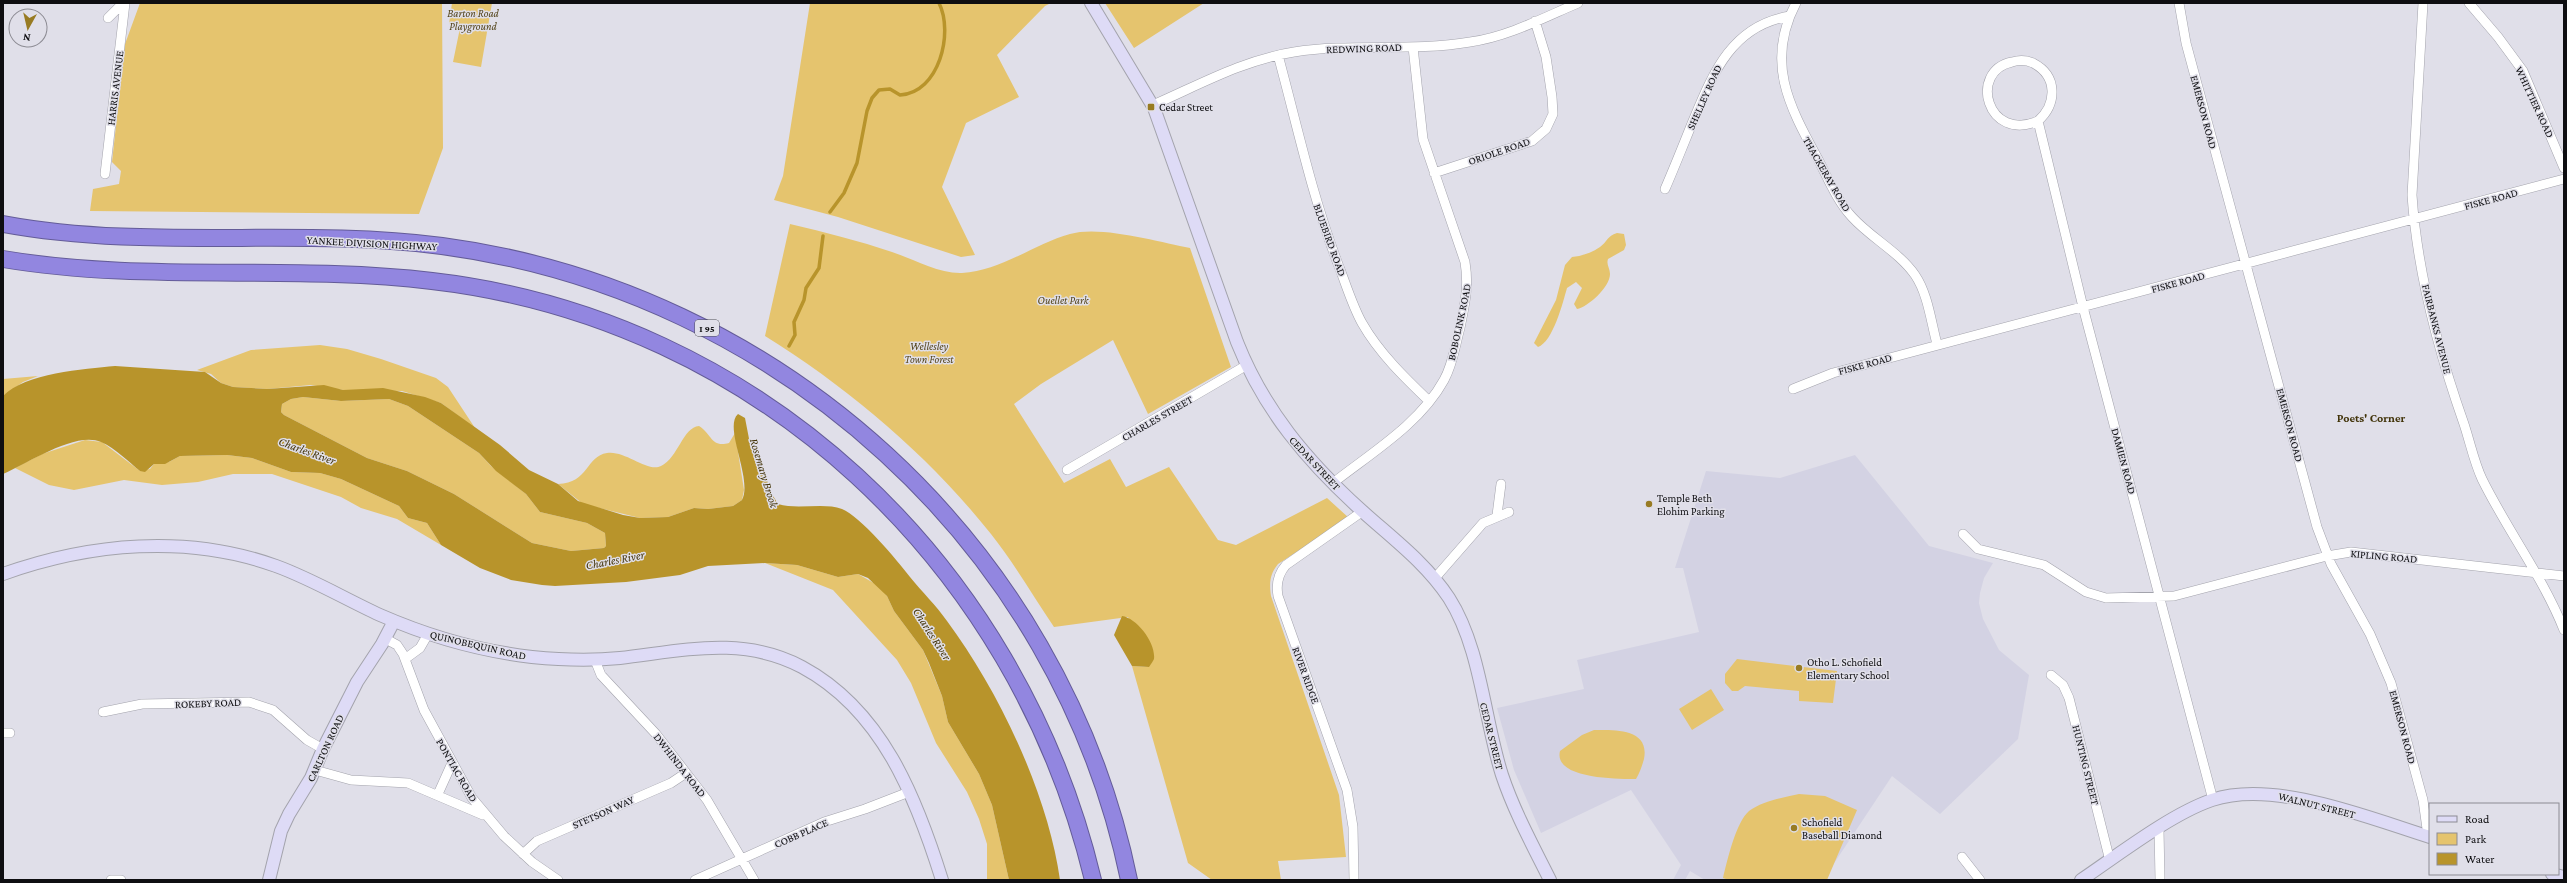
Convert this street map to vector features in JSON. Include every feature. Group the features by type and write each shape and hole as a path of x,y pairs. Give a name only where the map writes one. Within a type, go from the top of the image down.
{"highway":[{"name":"YANKEE DIVISION HIGHWAY","path":"3,224 95,235 383,241 482,253 542,266 619,290 674,313 746,350 814,393 884,450 934,501 988,568 1040,648 1077,720 1106,796 1128,880"},
{"path":"3,259 99,270 371,276 476,287 533,300 608,324 662,347 726,380 797,427 858,477 913,532 960,588 1006,660 1042,729 1071,803 1093,880"}],"main road":[{"name":"CEDAR STREET","path":"1091,3 1153,105 1247,365 1271,410 1289,435 1333,483 1435,578 1452,603 1464,628 1503,776 1550,880"},
{"name":"QUINOBEQUIN ROAD","path":"3,574 37,563 97,550 154,546 195,548 236,554 275,566 394,621 428,634 471,646 524,656 595,660 719,646 756,650 792,662 828,683 859,711 882,741 908,792 942,880"},
{"name":"CARLTON ROAD","path":"269,880 284,823 315,770 323,749 357,682 386,639 394,621"},
{"name":"WALNUT STREET","path":"2080,880 2159,829 2213,800 2245,794 2282,796 2316,803 2429,836"}],"street":[{"name":"HARRIS AVENUE","path":"108,18 124,3"},
{"name":"HARRIS AVENUE","path":"105,174 124,3"},
{"name":"REDWING ROAD","path":"1153,105 1236,67 1278,55 1311,50 1472,42 1535,21 1578,3"},
{"name":"THACKERAY ROAD","path":"1796,3 1790,16 1782,43 1781,66 1786,92 1794,116 1848,212 1916,276 1937,344"},
{"name":"EMERSON ROAD","path":"2179,3 2186,43 2247,263 2317,527 2327,556 2373,639 2389,678 2423,800 2429,836"},
{"name":"FAIRBANKS AVENUE","path":"2424,3 2412,195 2414,220 2426,286 2451,388 2481,477 2505,524 2535,573 2564,630"},
{"name":"WHITTIER ROAD","path":"2469,3 2498,37 2523,71 2564,168"},
{"name":"SHELLEY ROAD","path":"1665,189 1708,85 1724,57 1753,30 1771,21 1790,16"},
{"name":"ORIOLE ROAD","path":"1434,173 1532,141 1546,129 1553,114 1552,97 1546,56 1535,21"},
{"name":"BOBOLINK ROAD","path":"1333,483 1411,421 1429,401 1444,380 1453,359 1468,283 1465,262 1423,139 1413,46"},
{"name":"BLUEBIRD ROAD","path":"1278,55 1315,198 1351,298 1363,324 1380,347 1402,375 1429,401"},
{"path":"2008,62 2029,62 2046,74 2053,94 2048,109 2038,121 2019,126 2009,124 1993,113 1989,104 1988,89 1992,75 2008,62"},
{"name":"DAMIEN ROAD","path":"2038,121 2083,307 2213,800"},
{"name":"FISKE ROAD","path":"1793,389 1833,373 1937,344 2414,220 2564,179"},
{"name":"CHARLES STREET","path":"1067,470 1247,365"},
{"path":"1497,515 1501,484"},
{"name":"RIVER RIDGE","path":"1354,880 1353,826 1347,790 1278,596 1277,585 1280,574 1286,565 1363,511"},
{"path":"1435,578 1446,568 1479,527 1497,515 1509,512"},
{"name":"KIPLING ROAD","path":"1963,534 1978,549 2044,565 2086,592 2099,597 2160,598 2182,595 2327,556 2358,552 2564,576"},
{"path":"405,659 420,648 428,634"},
{"name":"PONTIAC ROAD","path":"386,639 400,649 424,710 452,764 472,798 486,817 523,854 558,880"},
{"name":"DWHINDA ROAD","path":"595,660 601,675 656,734 713,809 754,880"},
{"name":"HUNTING STREET","path":"2051,675 2063,685 2069,698 2110,861"},
{"name":"ROKEBY ROAD","path":"103,712 142,704 249,702 273,710 307,740 323,749"},
{"path":"438,794 452,764"},
{"path":"315,770 351,780 400,781 438,794 486,817"},
{"name":"STETSON WAY","path":"523,854 537,841 671,783 686,773"},
{"name":"COBB PLACE","path":"695,880 743,860 824,822 865,809 908,792"},
{"path":"2159,829 2160,880"},
{"path":"1962,857 1980,880"},
{"path":"111,880 121,880"}],"shaded area":[{"name":"Otho L. Schofield Elementary School","path":"1855,455 1929,546 1993,563 1984,578 1980,593 1979,603 1983,619 1999,650 2029,675 2018,739 1940,814 1892,776 1823,880 1705,880 1690,871 1685,880 1673,880 1681,865 1631,790 1541,833 1514,770 1497,708 1584,689 1577,660 1699,632 1683,568 1675,568 1706,471 1780,478"}],"green space":[{"path":"140,3 442,3 443,148 419,214 90,211 93,189 119,184 121,171 112,162 125,44"},
{"name":"Barton Road Playground","path":"452,3 492,3 481,67 453,62 460,28 449,24"},
{"path":"810,3 1051,3 1045,6 997,55 1019,97 966,123 942,187 975,255 961,257 838,217 774,200 783,176"},
{"path":"1105,3 1204,3 1134,48"},
{"path":"790,224 867,244 927,266 953,273 976,271 990,267 1057,238 1082,232 1130,235 1190,248 1231,367 1148,414 1113,340 1041,384 1014,404 1064,483 1110,459 1126,487 1169,467 1218,540 1236,545 1327,498 1349,518 1278,564 1273,571 1270,586 1271,596 1339,795 1346,857 1278,861 1281,880 1212,880 1188,863 1132,666 1149,667 1128,617 1054,627 1016,568 991,534 941,477 886,425 857,401 797,356 765,336"},
{"path":"1617,233 1624,234 1626,245 1624,250 1608,259 1607,263 1610,274 1606,285 1598,296 1587,305 1577,309 1574,304 1582,288 1576,282 1567,288 1553,330 1543,344 1538,347 1534,343 1556,300 1565,265 1572,257 1593,251 1600,247 1609,237"},
{"path":"320,345 347,349 436,378 448,387 475,428 441,403 402,391 343,390 311,385 267,389 233,387 221,383 211,374 197,370 251,350"},
{"path":"38,376 23,382 3,396 3,379"},
{"path":"303,397 341,401 389,399 408,406 479,453 491,466 526,494 540,512 587,523 605,533 606,546 604,548 571,551 532,543 454,494 407,471 367,458 284,415 281,412 282,404 291,399"},
{"path":"699,426 719,444 729,443 735,433 744,490 742,500 733,506 708,509 694,508 668,517 640,518 583,504 558,484 568,483 576,479 582,475 595,459 600,455 607,453 621,455 650,466 661,466 672,457 684,437 693,428"},
{"path":"85,440 102,442 140,471 150,469 154,464 169,462 180,456 227,455 252,458 291,472 320,473 341,479 399,506 408,518 427,523 441,545 397,519 361,508 341,497 272,474 233,474 198,482 162,485 124,480 74,490 49,485 15,468 42,454"},
{"path":"765,563 797,565 838,577 858,574 879,586 887,596 894,611 923,650 942,696 948,722 979,774 992,805 1009,880 987,880 987,844 979,819 967,792 936,743 911,683 897,660 833,590"},
{"path":"1737,659 1837,671 1833,703 1799,701 1799,691 1745,686 1738,691 1732,691 1725,683 1725,674"},
{"path":"1711,689 1724,710 1692,730 1679,709"},
{"path":"1594,730 1611,730 1629,733 1642,741 1644,759 1636,779 1616,779 1589,776 1566,767 1561,760 1560,751 1582,735"},
{"name":"Schofield Baseball Diamond","path":"1799,794 1825,796 1857,810 1827,880 1729,880 1723,878 1736,833 1744,816 1749,811 1766,802"}],"water":[{"name":"Charles River","path":"115,366 205,372 221,383 233,387 267,389 324,385 343,390 383,388 425,397 441,403 500,445 529,470 558,484 578,501 623,515 640,518 668,517 694,508 708,509 733,506 742,500 744,480 734,430 734,421 738,414 745,418 751,449 762,462 770,491 778,504 786,506 835,507 850,513 878,539 943,615 985,679 1018,744 1033,779 1045,813 1054,847 1060,880 1009,880 992,805 979,774 948,722 942,696 923,650 894,611 887,596 868,578 858,574 838,577 797,565 765,563 708,566 680,575 626,582 555,586 542,585 511,580 480,568 441,545 427,523 408,518 399,506 341,479 320,473 291,472 252,458 227,455 180,456 165,464 154,464 145,472 140,471 122,455 101,442 90,440 78,441 51,450 3,474 3,396 13,388 40,377 72,371","holes":["303,397 341,401 389,399 408,406 479,453 496,471 526,494 540,512 587,523 605,533 606,546 604,548 571,551 532,543 454,494 407,471 367,458 284,415 281,412 282,404 291,399"]},
{"path":"1122,616 1134,621 1149,639 1154,653 1154,659 1149,667 1132,666 1114,635"}],"waterway":[{"name":"Rosemary Brook","path":"830,212 844,193 857,163 867,111 872,98 879,90 890,89 900,95 913,92 925,84 940,60 944,45 945,30 943,15 939,3"},
{"name":"Rosemary Brook","path":"789,346 795,335 794,322 804,300 806,288 819,268 823,236"}],"place":[{"name":"Cedar Street","path":"1151,107"},
{"name":"Temple Beth Elohim Parking","path":"1649,504"},
{"name":"Otho L. Schofield Elementary School","path":"1799,668"},
{"name":"Schofield Baseball Diamond","path":"1794,828"}],"district":[{"name":"Poets' Corner","path":"2371,418"}],"park label":[{"name":"Ouellet Park","path":"1063,300"},
{"name":"Wellesley Town Forest","path":"929,352"}]}
